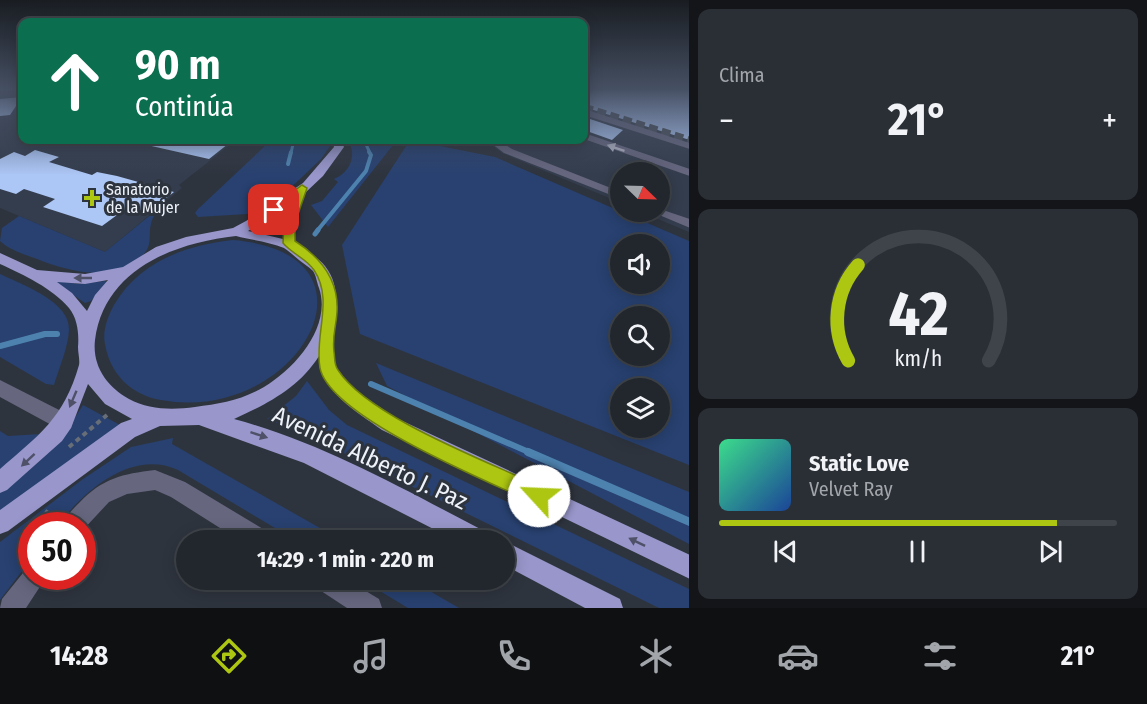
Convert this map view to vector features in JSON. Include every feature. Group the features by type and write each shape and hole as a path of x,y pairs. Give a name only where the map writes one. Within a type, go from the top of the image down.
{"main road":[{"path":"236,232 274,210 302,188 334,156 338,144"},
{"path":"289,243 289,223 302,188"},
{"path":"0,258 38,275 74,304 81,313 87,338 88,363 94,378 105,392 120,404 157,418 203,419 237,411 268,396 293,378 313,356 325,334 330,313 327,286 320,269 307,254 289,243 264,235 236,232 217,233 179,242 160,250 128,271 108,291 94,314 87,338"},
{"path":"38,275 85,279 128,271"},
{"name":"Avenida Alberto J. Paz","path":"325,334 328,369 346,393 389,424 689,567"},
{"path":"0,483 39,449 63,422 88,363"},
{"path":"0,523 128,430 157,418"},
{"name":"Avenida Alberto J. Paz","path":"203,419 279,441 316,457 458,530"},
{"path":"515,559 611,608"}],"street":[{"path":"604,118 689,146"},
{"path":"588,137 689,173"},
{"path":"498,144 508,151 610,192"},
{"path":"670,216 689,224"},
{"path":"0,388 63,422"},
{"path":"85,512 102,494 127,484 154,480 178,489 244,530"},
{"path":"11,608 24,590"},
{"path":"341,590 370,608"}],"path":[{"path":"72,445 120,404"}],"shaded area":[{"path":"0,118 18,118 18,144 231,144 179,185 182,188 105,252 0,208"},
{"path":"588,118 689,118 689,232 665,222 670,222 670,162 610,162 610,198 502,153 490,144 588,144"},
{"path":"329,144 330,146 321,159 282,196 262,210 247,214 198,217 195,213 198,209 266,145"},
{"path":"350,144 394,144 328,227 311,205 322,201 338,182 334,179 348,168 352,157"},
{"path":"407,144 430,144 495,157 610,207 610,222 645,222 689,241 689,465 621,438 670,438 670,378 610,378 610,434 360,334 342,245"},
{"path":"159,208 150,228 146,251 131,264 119,270 92,273 63,268 18,252 0,241 2,228 19,216 105,252"},
{"path":"233,240 282,252 309,274 317,303 309,335 286,364 252,388 210,401 161,400 131,388 117,374 112,365 104,339 108,319 124,290 137,277 165,258 198,246"},
{"path":"0,274 43,295 62,311 67,320 69,330 67,344 54,385 46,384 0,357"},
{"path":"51,280 78,284 105,281 107,283 91,301 85,303"},
{"path":"376,363 689,492 689,544 387,386"},
{"path":"307,381 329,410 347,425 689,589 689,608 659,608 515,537 515,530 500,530 301,432 267,419 296,396"},
{"path":"83,405 122,426 0,516 0,492 47,454"},
{"path":"0,431 8,436 41,434 0,472"},
{"path":"173,438 172,444 323,530 278,530 178,470 161,465 144,465 111,476 69,512 40,512 131,447"},
{"path":"18,528 18,576 0,600 0,542"},
{"path":"378,590 428,590 459,608 408,608"}],"building":[{"path":"588,118 623,130 612,140 588,131"},
{"path":"621,118 689,118 689,140"},
{"path":"147,144 228,144 209,159"},
{"path":"35,150 59,157 49,162 92,175 97,172 117,176 174,192 148,213 128,207 102,226 43,207 55,199 24,189 16,194 0,189 0,159 14,152 25,156"}],"waterway":[{"path":"291,153 293,144"},
{"path":"366,144 370,153"},
{"path":"288,164 291,152"},
{"path":"317,231 366,171 371,155 369,152"},
{"path":"315,234 318,230"},
{"path":"0,346 45,334 57,334"},
{"path":"371,384 531,453"},
{"path":"528,452 689,522"}],"tunnel":[{"path":"617,118 689,141"}],"place":[{"name":"Sanatorio de la Mujer","path":"92,198"}],"route":[{"path":"274,210 302,188 289,223 289,243 307,254 320,269 330,294 330,313 325,334 328,369 346,393 389,424 539,496"}]}
